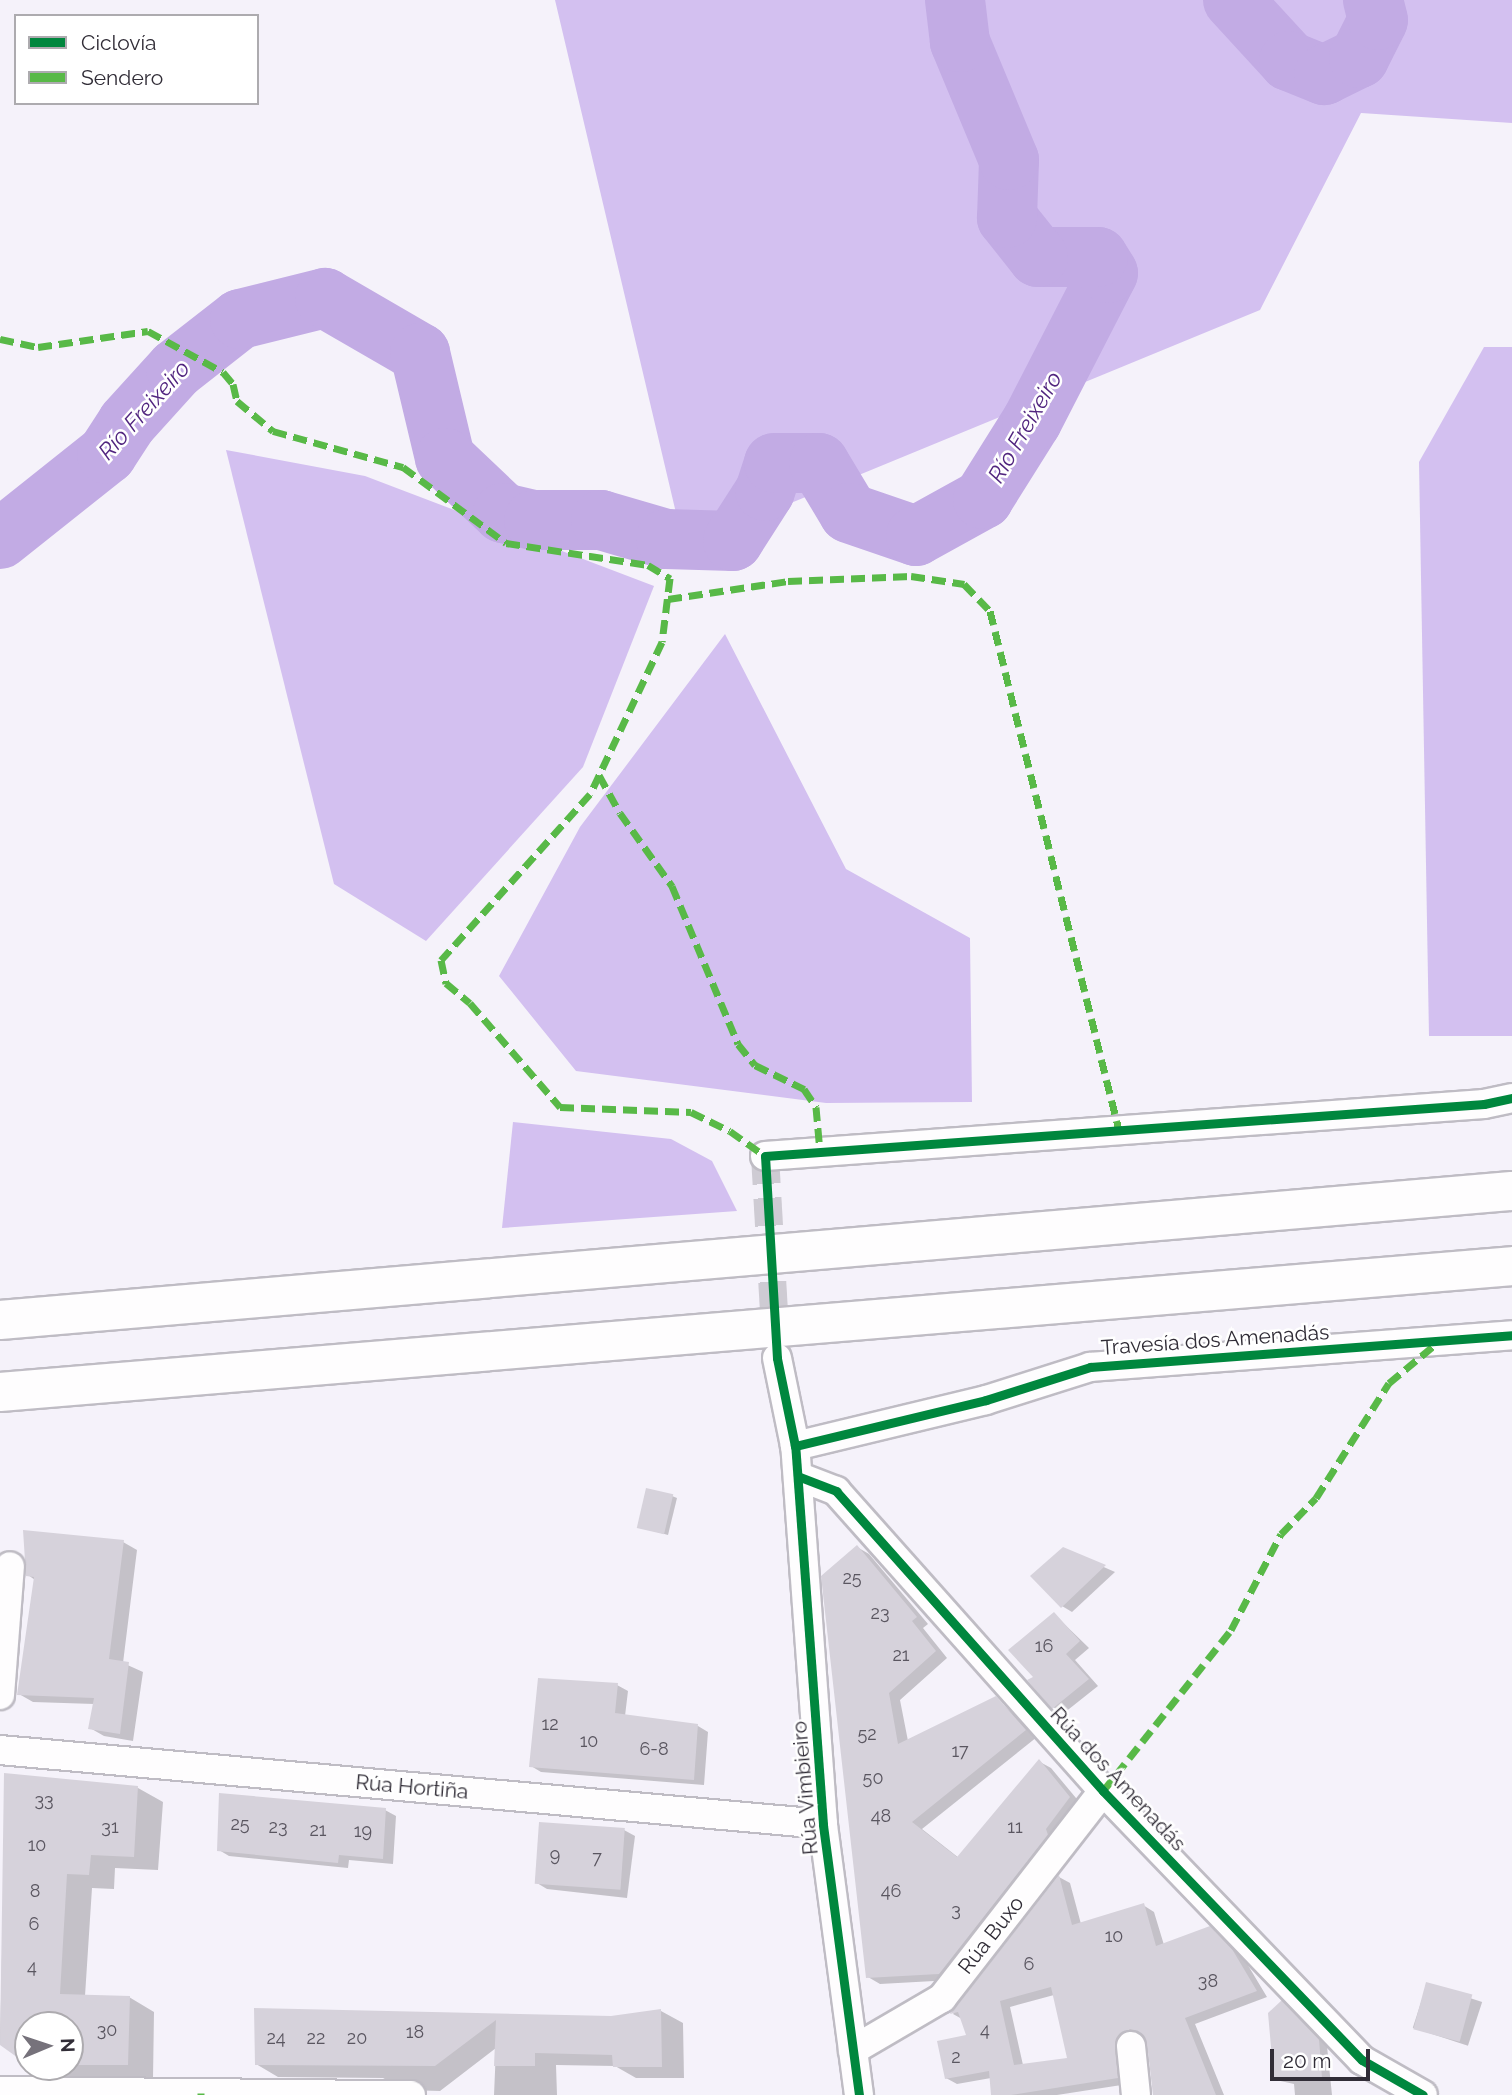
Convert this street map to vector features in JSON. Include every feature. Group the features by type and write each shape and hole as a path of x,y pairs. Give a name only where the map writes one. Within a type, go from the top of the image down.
{"highway":[{"path":"0,1320 1512,1191"},
{"path":"0,1392 1512,1266"}],"street":[{"path":"765,1156 1484,1104 1512,1098"},
{"name":"Travesía dos Amenadás","path":"795,1446 986,1400 1090,1367 1512,1335"},
{"path":"777,1358 800,1478"},
{"name":"Rúa dos Amenadás","path":"800,1478 836,1491 1103,1791 1362,2060 1423,2095"},
{"name":"Rúa Vimbieiro","path":"800,1478 823,1824 859,2095"},
{"path":"0,1695 10,1566"},
{"name":"Rúa Hortiña","path":"0,1750 823,1824"},
{"name":"Rúa Buxo","path":"853,2050 942,1998 1103,1791"},
{"path":"1131,2046 1136,2095"},
{"path":"0,2091 411,2095"}],"shaded area":[{"path":"555,0 1512,0 1512,123 1361,113 1260,310 684,547"},
{"path":"1484,347 1512,347 1512,1036 1429,1036 1419,462"},
{"path":"226,450 365,476 654,586 583,767 426,941 334,884"},
{"path":"725,634 846,869 970,938 972,1102 826,1103 576,1071 499,976 580,827"},
{"path":"513,1122 671,1139 712,1161 737,1211 502,1228"}],"building":[{"path":"646,1488 673,1494 664,1534 637,1528"},
{"path":"23,1530 124,1540 109,1659 129,1662 120,1734 88,1729 94,1698 17,1695 34,1577 26,1576"},
{"path":"857,1545 917,1617 912,1621 936,1651 889,1693 898,1744 996,1696 1026,1730 912,1822 957,1857 1039,1759 1070,1797 1046,1829 1048,1835 939,1974 866,1978 821,1576"},
{"path":"1063,1547 1106,1565 1061,1608 1030,1576"},
{"path":"1054,1612 1080,1641 1066,1654 1089,1679 1052,1709 1027,1680 1033,1677 1008,1650"},
{"path":"538,1678 618,1683 615,1713 698,1724 694,1780 529,1767"},
{"path":"4,1773 138,1786 134,1857 91,1855 89,1875 67,1874 60,1994 130,1996 128,2065 84,2065 84,2011 14,2011 14,2055 0,2045"},
{"path":"219,1793 386,1808 383,1859 339,1855 338,1863 217,1851"},
{"path":"539,1822 625,1828 620,1890 535,1884"},
{"path":"1059,1875 1072,1925 1144,1903 1156,1946 1210,1926 1232,1949 1257,1991 1185,2018 1216,2095 1153,2095 1147,2044 1138,2031 1130,2029 1116,2040 1118,2078 1011,2095 991,2095 989,2071 945,2079 937,2041 966,2035 958,2012 950,2014","holes":["1051,1987 1067,2058 1014,2065 1000,2001"]},
{"path":"1426,1982 1472,1994 1460,2042 1413,2029"},
{"path":"1282,2000 1319,2039 1322,2078 1274,2081 1268,2013"},
{"path":"254,2008 611,2016 661,2009 662,2067 613,2067 612,2055 535,2053 535,2066 494,2066 496,2020 435,2066 255,2065"}],"waterway":[{"name":"Río Freixeiro","path":"0,539 107,454 127,423 176,369 240,319 325,298 420,353 445,458 503,513 534,520 601,520 666,539 733,541 765,491 774,463 819,463 849,513 916,536 983,499 1032,421 1108,273 1098,257 1038,257 1007,218 1009,160 960,42 955,0"},
{"name":"Río Freixeiro","path":"1233,0 1289,61 1324,75 1359,58 1378,20 1373,0"}],"tunnel":[{"path":"765,1156 776,1344"}],"marked path":[{"path":"0,339 38,347 148,331 223,372 233,384 237,401 273,431 403,467 506,543 648,565 670,578 662,642 590,794 441,960 446,983 470,1003 560,1107 691,1112 730,1131 765,1156"},
{"path":"668,599 788,581 911,576 964,584 990,611 1119,1130"},
{"path":"599,775 620,813 672,886 738,1044 755,1065 804,1089 816,1107 820,1152"},
{"path":"1103,1791 1231,1630 1281,1534 1316,1498 1389,1383 1437,1343"}],"cycle path":[{"path":"795,1446 777,1358 765,1156 1484,1104 1512,1098"},
{"path":"859,2095 823,1824 795,1446 986,1400 1090,1367 1512,1335"},
{"path":"800,1477 836,1491 1103,1791 1362,2060 1423,2095"}]}
